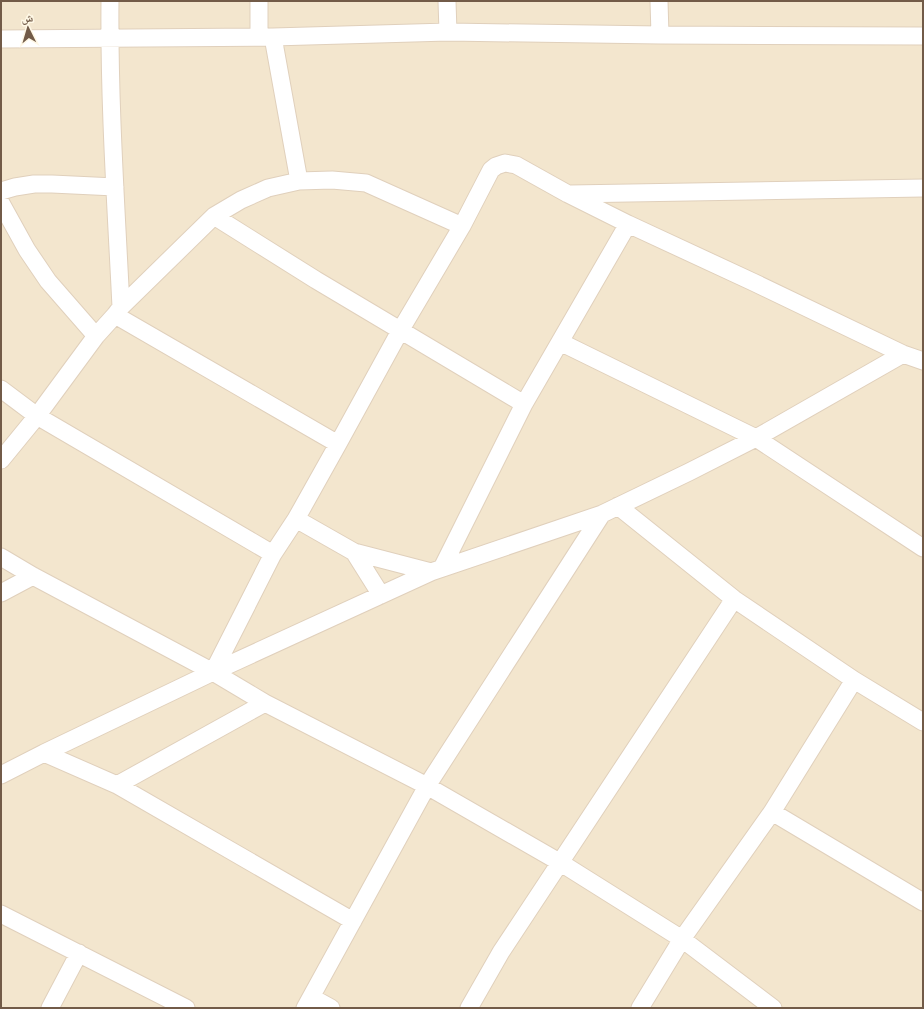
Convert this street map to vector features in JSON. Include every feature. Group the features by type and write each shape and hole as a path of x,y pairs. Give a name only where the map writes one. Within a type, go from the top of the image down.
{"street":[{"path":"110,1 118,311"},
{"path":"259,1 299,181"},
{"path":"447,1 448,32"},
{"path":"659,1 660,35"},
{"path":"1,39 266,37 448,32 660,35 923,36"},
{"path":"213,672 273,554 296,518 400,330 462,226 491,170 496,166 505,163 516,165 568,194 628,224 902,354 923,361"},
{"path":"1,460 37,416 96,336 118,311 214,216 241,200 268,188 299,181 332,180 366,183 462,226"},
{"path":"1,191 34,184 115,187"},
{"path":"568,194 923,188"},
{"path":"1,203 27,250 48,281 96,336"},
{"path":"214,216 316,280 524,404"},
{"path":"437,570 524,404 628,224"},
{"path":"118,311 338,444"},
{"path":"560,342 756,438 923,548"},
{"path":"1,775 213,672 437,570 602,514 756,438 902,354"},
{"path":"1,389 37,416 273,554"},
{"path":"618,506 734,599 854,680 923,722"},
{"path":"331,1008 308,1002 427,786 602,514"},
{"path":"296,518 354,552 437,570"},
{"path":"354,552 380,595"},
{"path":"1,557 33,576 213,672 265,703 427,786 561,863 682,940 773,1008"},
{"path":"1,593 33,576"},
{"path":"469,1008 501,952 734,599"},
{"path":"640,1008 682,940 772,812 854,680"},
{"path":"117,784 265,703"},
{"path":"44,753 117,784 353,921"},
{"path":"772,812 923,902"},
{"path":"1,914 186,1008"},
{"path":"50,1008 79,953"}],"shaded area":[{"path":"1,1 923,1 923,1008 1,1008"}]}
